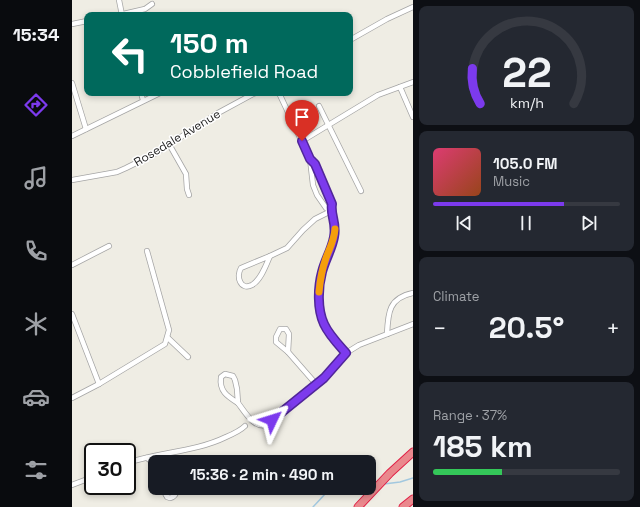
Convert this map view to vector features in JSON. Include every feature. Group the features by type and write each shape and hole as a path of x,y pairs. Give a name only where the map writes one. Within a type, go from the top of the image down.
{"highway":[{"path":"358,507 390,473 413,452"},
{"path":"403,507 413,500"}],"street":[{"path":"119,0 121,12"},
{"path":"132,12 144,9 152,4"},
{"path":"353,38 387,19 413,7"},
{"path":"72,24 84,22"},
{"path":"302,141 378,95 413,82"},
{"path":"72,83 86,129"},
{"path":"400,87 413,117"},
{"path":"142,96 143,100"},
{"path":"72,136 153,96"},
{"name":"Rosedale Avenue","path":"72,180 117,172 150,156 218,113 249,96"},
{"path":"280,96 310,159 317,195 326,208 331,211"},
{"path":"319,106 361,191"},
{"path":"169,144 186,174 189,195"},
{"path":"310,159 315,164 332,204 331,211 335,223 335,236 321,273 319,291 320,308 323,323 334,340 346,353"},
{"path":"270,256 257,281 247,287 242,285 238,277 241,268 287,248 315,219 331,211"},
{"path":"72,265 109,246"},
{"path":"72,398 99,384 165,344 170,330 147,251"},
{"path":"387,334 388,318 391,306 398,299 413,293"},
{"path":"72,314 99,384"},
{"path":"238,403 235,380 231,375 225,374 221,377 220,383 225,395 238,403 251,420 258,425 267,425 324,378 346,353 359,345 413,324"},
{"path":"288,352 289,334 286,329 280,329 276,337 276,342 288,352 316,384"},
{"path":"168,338 188,357"},
{"path":"136,460 198,448 241,430 245,426"},
{"path":"72,485 84,480"}],"waterway":[{"path":"384,484 400,482 413,478"},
{"path":"313,507 324,495"}],"slow traffic":[{"path":"319,292 321,273 335,236 335,229"}],"route":[{"path":"272,420 324,378 346,353 334,340 323,323 320,308 319,291 321,273 335,236 335,223 331,211 332,204 315,164 310,159 302,141"}]}
